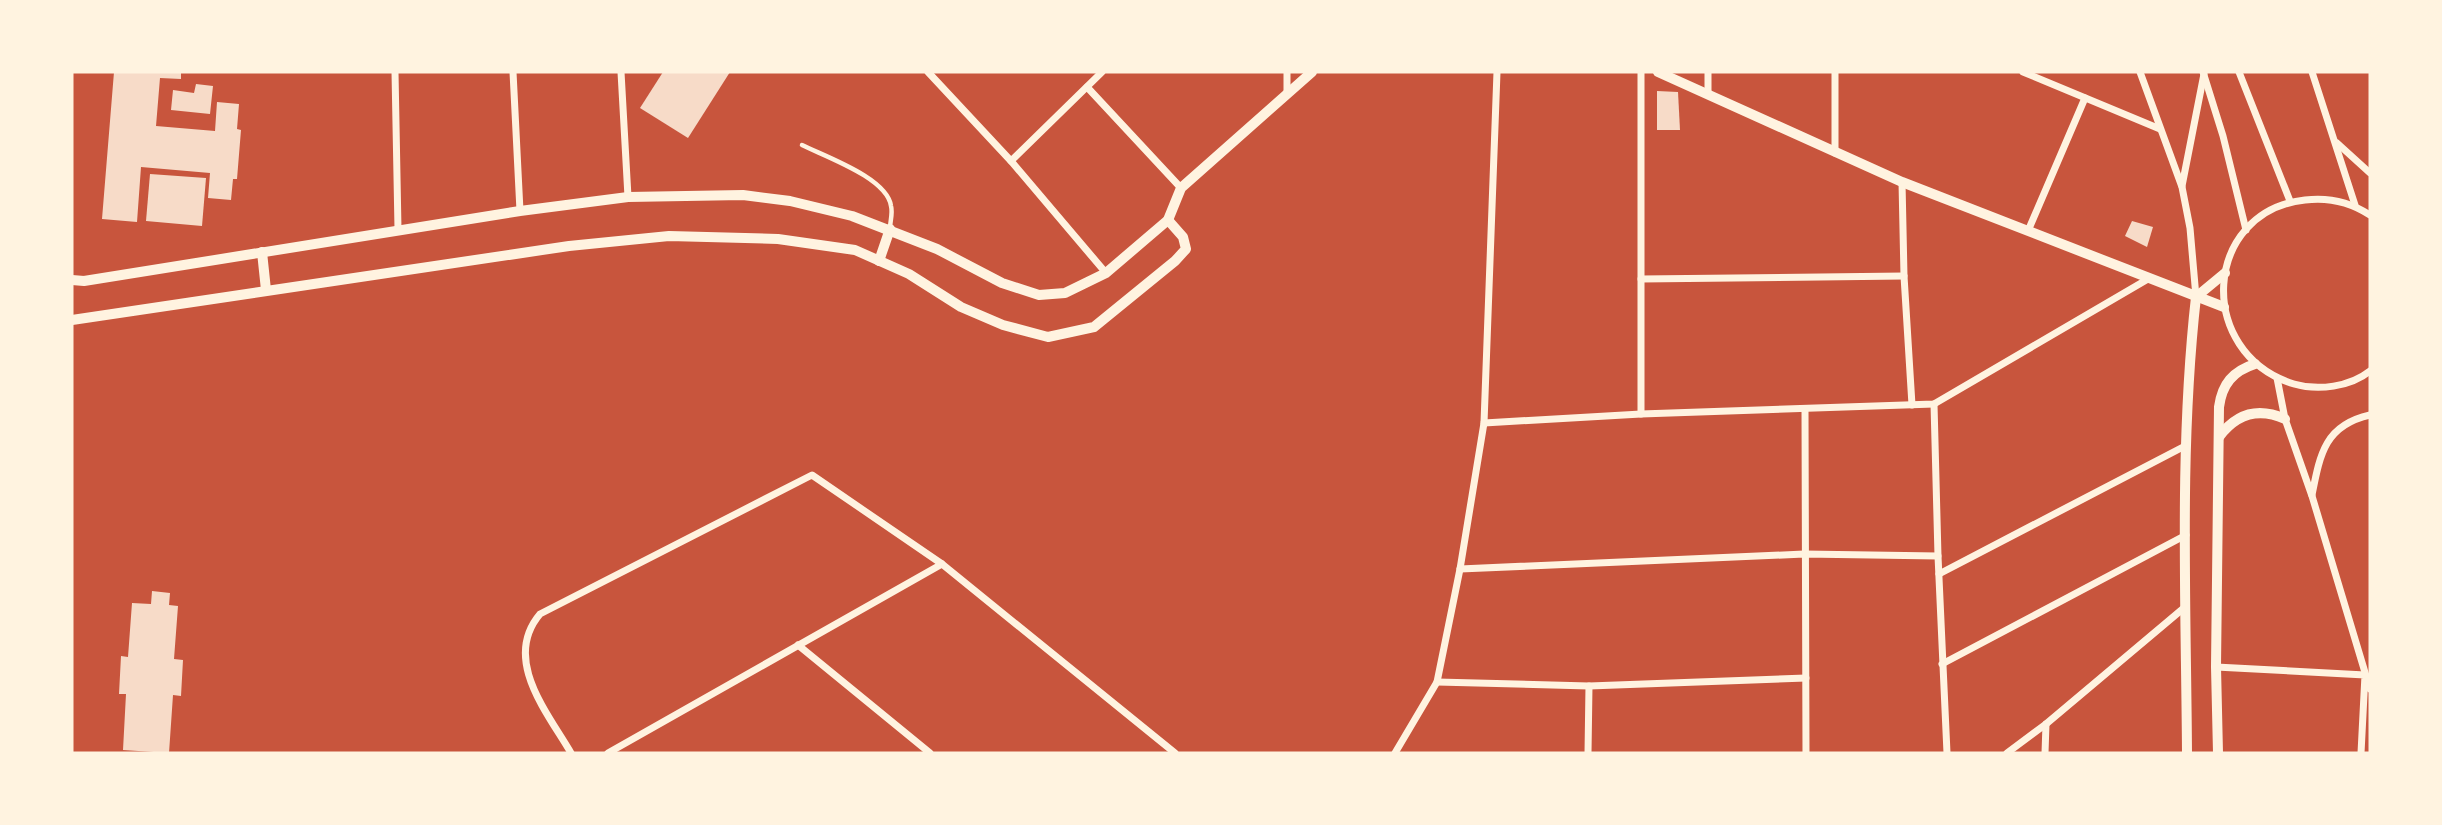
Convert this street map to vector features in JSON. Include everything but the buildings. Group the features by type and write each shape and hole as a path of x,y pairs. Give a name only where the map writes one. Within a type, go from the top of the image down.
{"street":[{"path":"395,72 398,229"},
{"path":"513,72 520,211"},
{"path":"621,72 628,197"},
{"path":"928,72 1011,161 1106,273"},
{"path":"1011,161 1102,72"},
{"path":"1287,72 1287,94"},
{"path":"72,280 84,281 398,229 628,197 743,195 790,201 839,213 890,229 937,249 1002,283 1039,295 1065,293 1106,273 1168,220 1181,188 1312,72"},
{"path":"1395,753 1437,682 1460,569 1484,423 1497,72"},
{"path":"1641,72 1641,414"},
{"path":"1658,72 1902,182 2224,307"},
{"path":"1708,72 1708,95"},
{"path":"1835,72 1835,153"},
{"path":"2022,72 2160,129"},
{"path":"2140,72 2182,187 2190,228 2196,297 2188,368 2185,446 2186,753"},
{"path":"2239,72 2290,201"},
{"path":"2312,72 2355,205"},
{"path":"2182,187 2204,73"},
{"path":"2204,73 2223,135 2246,230"},
{"path":"1087,87 1181,188"},
{"path":"2028,231 2085,98"},
{"path":"2335,141 2370,173"},
{"path":"1902,182 1904,276 1912,405"},
{"path":"2370,215 2355,205 2323,198 2290,201 2266,213 2246,230 2233,250 2225,273 2223,297 2227,321 2237,344 2255,364 2277,378 2306,387 2337,386 2370,372"},
{"path":"72,320 569,246 668,236 778,239 855,250 909,274 961,307 1003,325 1048,337 1094,327 1175,261 1186,249 1184,237 1168,220"},
{"path":"879,261 890,229"},
{"path":"262,252 266,290"},
{"path":"2196,297 2225,273"},
{"path":"1641,279 1904,276"},
{"path":"1484,423 1641,414 1934,404 2148,279"},
{"path":"2218,753 2216,667 2219,407 2224,387 2237,372 2255,364"},
{"path":"2277,378 2285,419 2312,496 2370,690"},
{"path":"1934,404 1947,753"},
{"path":"1805,409 1806,753"},
{"path":"2219,437 2234,421 2252,413 2274,414 2285,419"},
{"path":"2312,496 2324,446 2337,431 2353,419 2370,415"},
{"path":"1939,574 2185,446"},
{"path":"571,753 542,705 524,662 527,633 532,623 540,614 812,475 942,564 1175,753"},
{"path":"1942,664 2186,535"},
{"path":"1460,569 1804,554 1938,556"},
{"path":"608,753 942,564"},
{"path":"2007,753 2046,724 2186,607"},
{"path":"798,645 930,753"},
{"path":"2216,667 2365,675"},
{"path":"2361,753 2365,675"},
{"path":"1437,682 1589,686 1806,678"},
{"path":"1588,753 1589,686"},
{"path":"2045,753 2046,724"}],"lane":[{"path":"802,145 875,182 886,192 892,207 890,229"}]}
